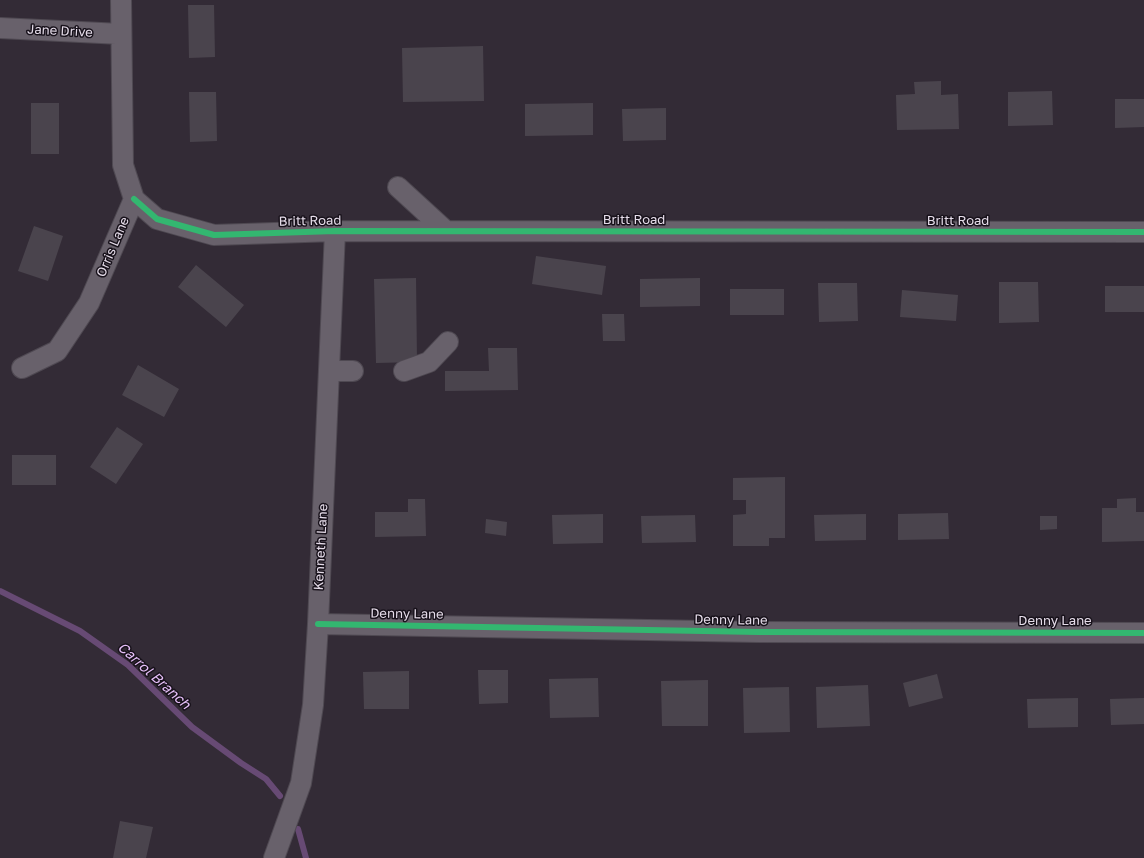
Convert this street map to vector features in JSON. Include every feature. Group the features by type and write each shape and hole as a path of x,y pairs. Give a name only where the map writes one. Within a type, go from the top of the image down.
{"street":[{"path":"121,0 123,165 134,198"},
{"name":"Jane Drive","path":"0,28 121,34"},
{"path":"398,187 446,231"},
{"name":"Britt Road","path":"134,198 157,219 214,235 335,231 1144,232"},
{"name":"Orris Lane","path":"22,368 57,351 89,303 134,198"},
{"name":"Kenneth Lane","path":"274,858 301,783 312,705 318,624 335,231"},
{"path":"404,371 429,362 448,342"},
{"path":"329,371 353,371"},
{"name":"Denny Lane","path":"318,624 758,632 1144,633"}],"building":[{"path":"188,5 214,5 215,57 189,58"},
{"path":"483,46 484,101 403,102 402,48"},
{"path":"941,81 941,95 958,94 959,129 897,130 896,95 915,94 914,82"},
{"path":"1052,91 1053,125 1008,126 1008,92"},
{"path":"189,92 216,92 217,141 190,142"},
{"path":"1115,99 1144,99 1144,127 1115,128"},
{"path":"31,103 59,103 59,154 31,154"},
{"path":"593,103 593,135 525,136 525,104"},
{"path":"666,108 666,140 623,141 622,109"},
{"path":"34,226 63,236 48,281 18,271"},
{"path":"536,256 606,266 602,295 532,284"},
{"path":"196,265 244,305 226,327 178,287"},
{"path":"416,278 417,362 376,363 374,279"},
{"path":"700,278 700,306 640,307 640,279"},
{"path":"999,282 1038,282 1039,322 999,323"},
{"path":"818,283 857,283 858,321 819,322"},
{"path":"1105,286 1144,286 1144,312 1105,312"},
{"path":"730,289 784,289 784,315 730,315"},
{"path":"902,290 958,295 956,321 900,317"},
{"path":"602,314 624,314 625,341 603,341"},
{"path":"488,348 517,348 518,390 445,391 445,371 489,371"},
{"path":"138,365 179,389 164,417 122,395"},
{"path":"117,427 143,444 116,484 90,467"},
{"path":"12,455 56,455 56,485 12,485"},
{"path":"785,477 785,538 769,538 769,546 733,546 733,515 746,514 746,500 733,500 733,478"},
{"path":"1136,498 1136,512 1144,512 1144,541 1102,542 1102,508 1117,508 1117,499"},
{"path":"408,499 425,499 426,536 375,537 375,512 408,512"},
{"path":"948,513 949,539 898,540 898,514"},
{"path":"603,514 603,543 553,544 552,515"},
{"path":"866,514 866,540 815,541 814,515"},
{"path":"695,515 696,542 642,543 641,516"},
{"path":"1040,516 1057,516 1057,529 1040,530"},
{"path":"486,519 507,522 506,536 485,533"},
{"path":"478,670 508,670 508,703 479,704"},
{"path":"409,671 409,709 364,709 363,672"},
{"path":"937,674 943,698 909,707 903,683"},
{"path":"598,678 599,717 550,718 549,679"},
{"path":"708,680 708,726 662,726 661,681"},
{"path":"868,685 870,726 817,728 816,687"},
{"path":"789,687 790,732 744,733 743,688"},
{"path":"1078,698 1078,727 1028,728 1027,699"},
{"path":"1144,698 1144,724 1111,725 1110,699"},
{"path":"120,821 153,827 146,858 113,858"}],"waterway":[{"name":"Carrol Branch","path":"0,591 80,631 128,665 192,727 241,763 266,779 280,796"},
{"path":"298,829 306,858"}],"cycle path":[{"path":"134,199 157,219 214,235 335,231 1144,232"},
{"path":"318,624 758,632 1144,633"}]}
